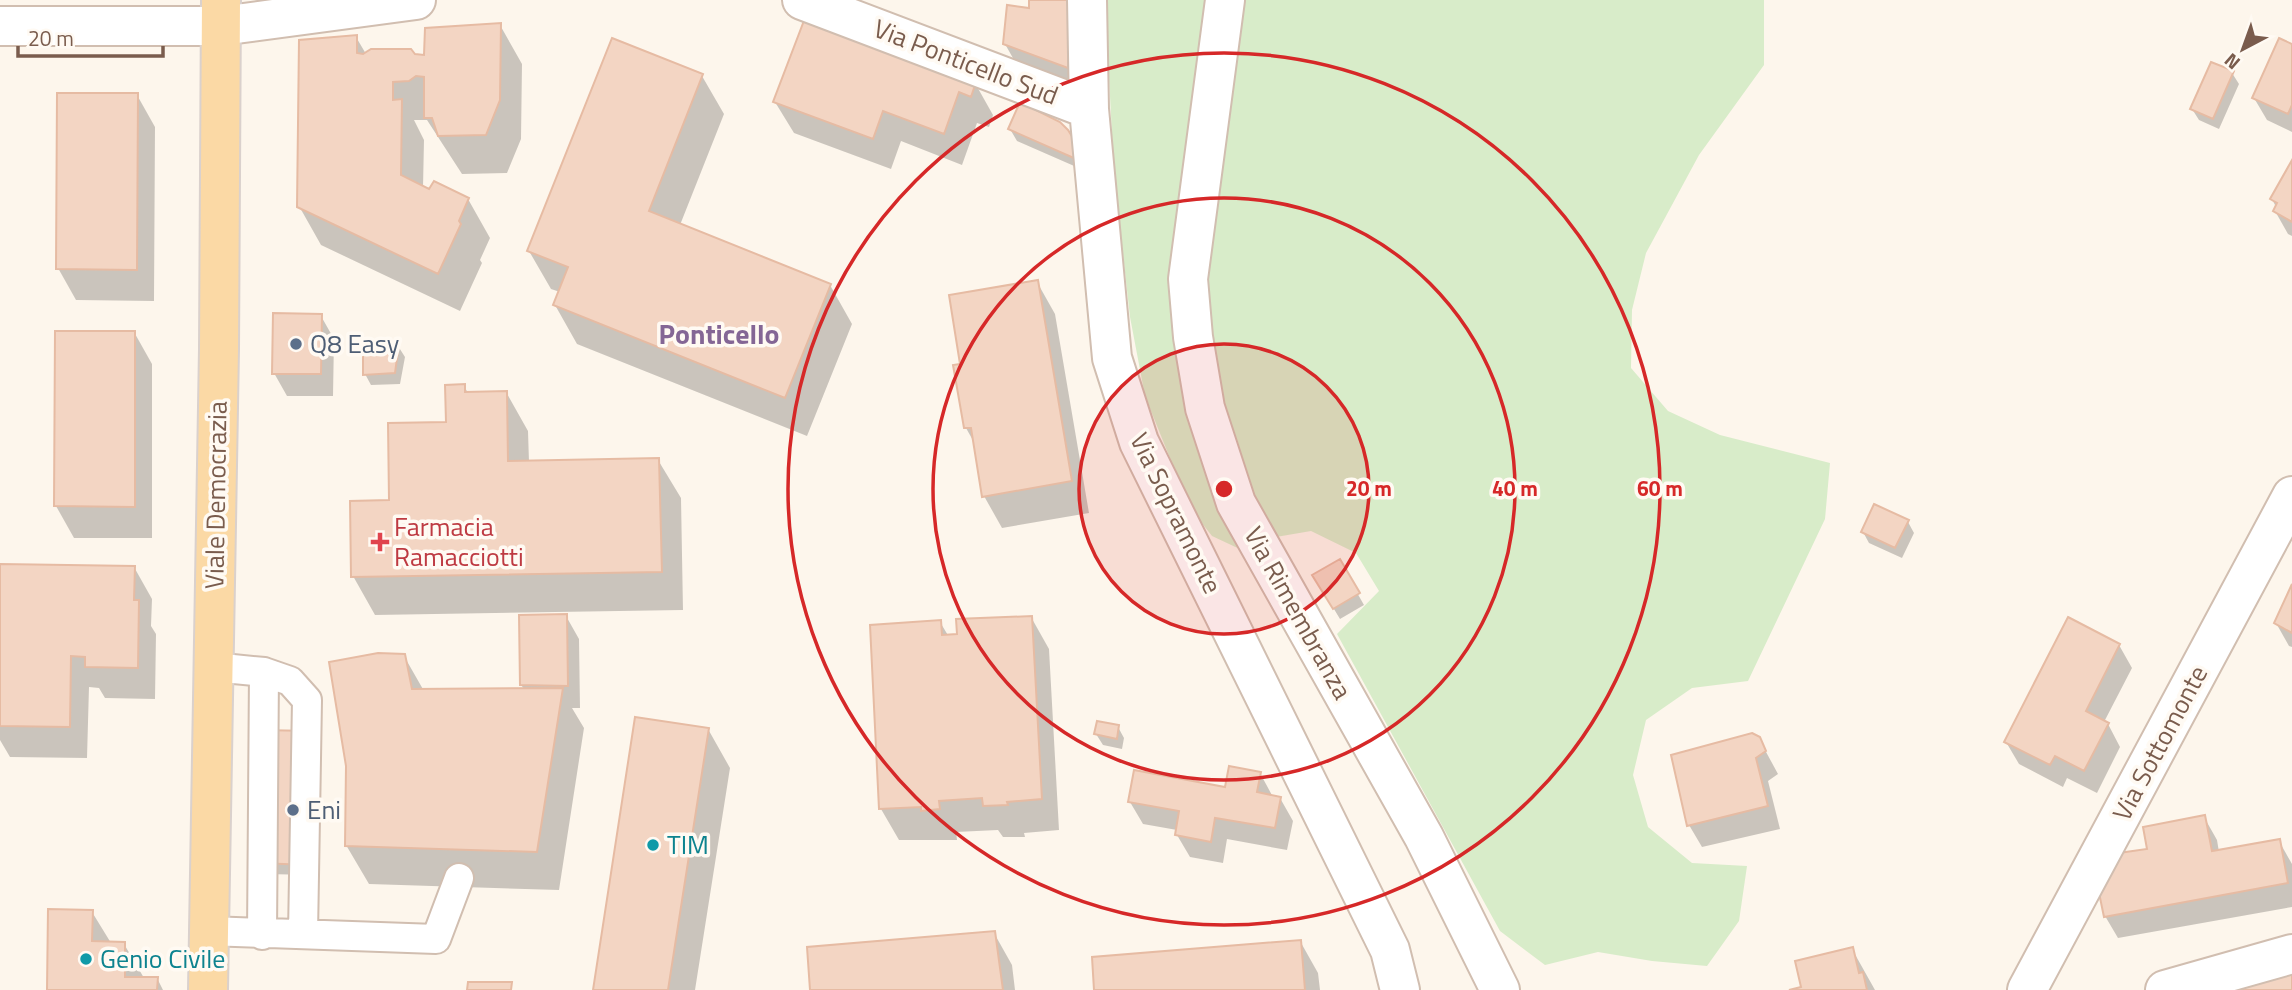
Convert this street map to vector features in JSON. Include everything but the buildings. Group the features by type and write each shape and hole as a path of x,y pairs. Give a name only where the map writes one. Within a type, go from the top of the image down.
{"main road":[{"name":"Viale Democrazia","path":"208,990 219,336 221,13"}],"street":[{"path":"0,26 416,0"},
{"name":"Via Ponticello Sud","path":"802,0 1089,109"},
{"name":"Via Sopramonte","path":"1087,0 1089,109 1112,358 1139,442 1390,950 1400,990"},
{"name":"Via Rimembranza","path":"1225,0 1188,279 1193,337 1205,408 1236,503 1424,837 1500,990"},
{"name":"Via Sottomonte","path":"2027,990 2292,496"},
{"path":"2165,990 2292,954"}],"lane":[{"path":"213,667 264,672 290,681 307,700 303,934"},
{"path":"262,934 264,672"},
{"path":"208,931 436,939 459,878"}],"green space":[{"path":"1105,0 1764,0 1764,65 1699,155 1646,253 1632,310 1631,368 1668,411 1720,435 1830,463 1825,519 1748,681 1692,688 1646,720 1633,775 1648,827 1692,863 1747,866 1739,921 1707,966 1598,952 1545,965 1500,931 1337,634 1379,591 1356,553 1311,531 1276,537 1244,551 1212,536 1190,508 1145,396 1130,317 1114,173"}],"place":[{"name":"Q8 Easy","path":"296,344"},
{"name":"Farmacia Ramacciotti","path":"380,542"},
{"name":"Eni","path":"293,810"},
{"name":"TIM","path":"653,845"},
{"name":"Genio Civile","path":"86,959"}],"district":[{"name":"Ponticello","path":"719,334"}]}
